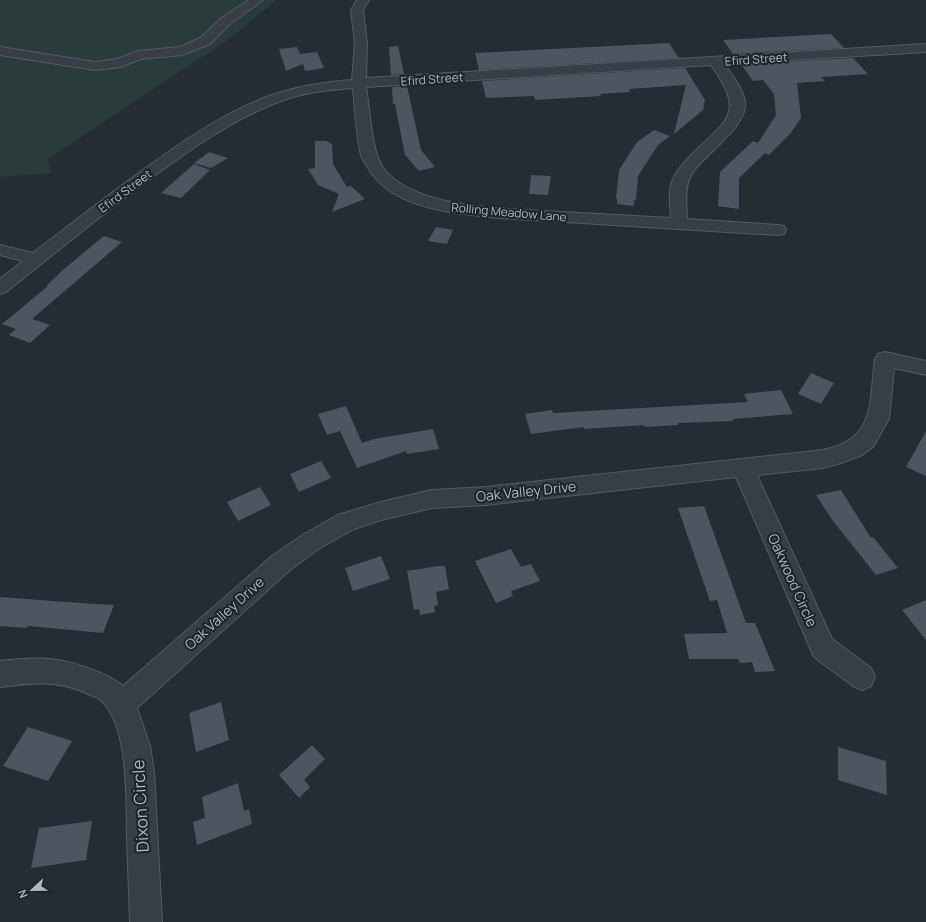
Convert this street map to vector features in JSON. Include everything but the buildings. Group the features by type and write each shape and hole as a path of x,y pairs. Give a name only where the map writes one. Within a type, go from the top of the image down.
{"street":[{"path":"0,50 95,66 120,63 138,55 182,51 205,41 227,20 257,0"},
{"name":"Rolling Meadow Lane","path":"363,0 357,10 361,44 359,83 368,156 373,167 396,188 431,203 476,211 778,230"},
{"name":"Efird Street","path":"0,288 125,190 183,147 228,120 260,104 295,92 314,88 359,83 926,48"},
{"path":"679,224 678,195 681,179 690,165 737,117 740,104 729,79 715,61"},
{"path":"0,250 37,259"},
{"name":"Oak Valley Drive","path":"122,704 256,583 312,541 346,522 381,511 432,499 486,496 822,459 841,455 854,449 865,441 878,419 885,360 926,368"},
{"name":"Oakwood Circle","path":"743,468 823,648 862,677"},
{"name":"Dixon Circle","path":"0,674 26,671 53,671 74,675 107,689 122,704 136,746 140,772 146,922"}],"shaded area":[{"path":"0,0 276,0 231,38 47,160 52,173 0,177"}]}
